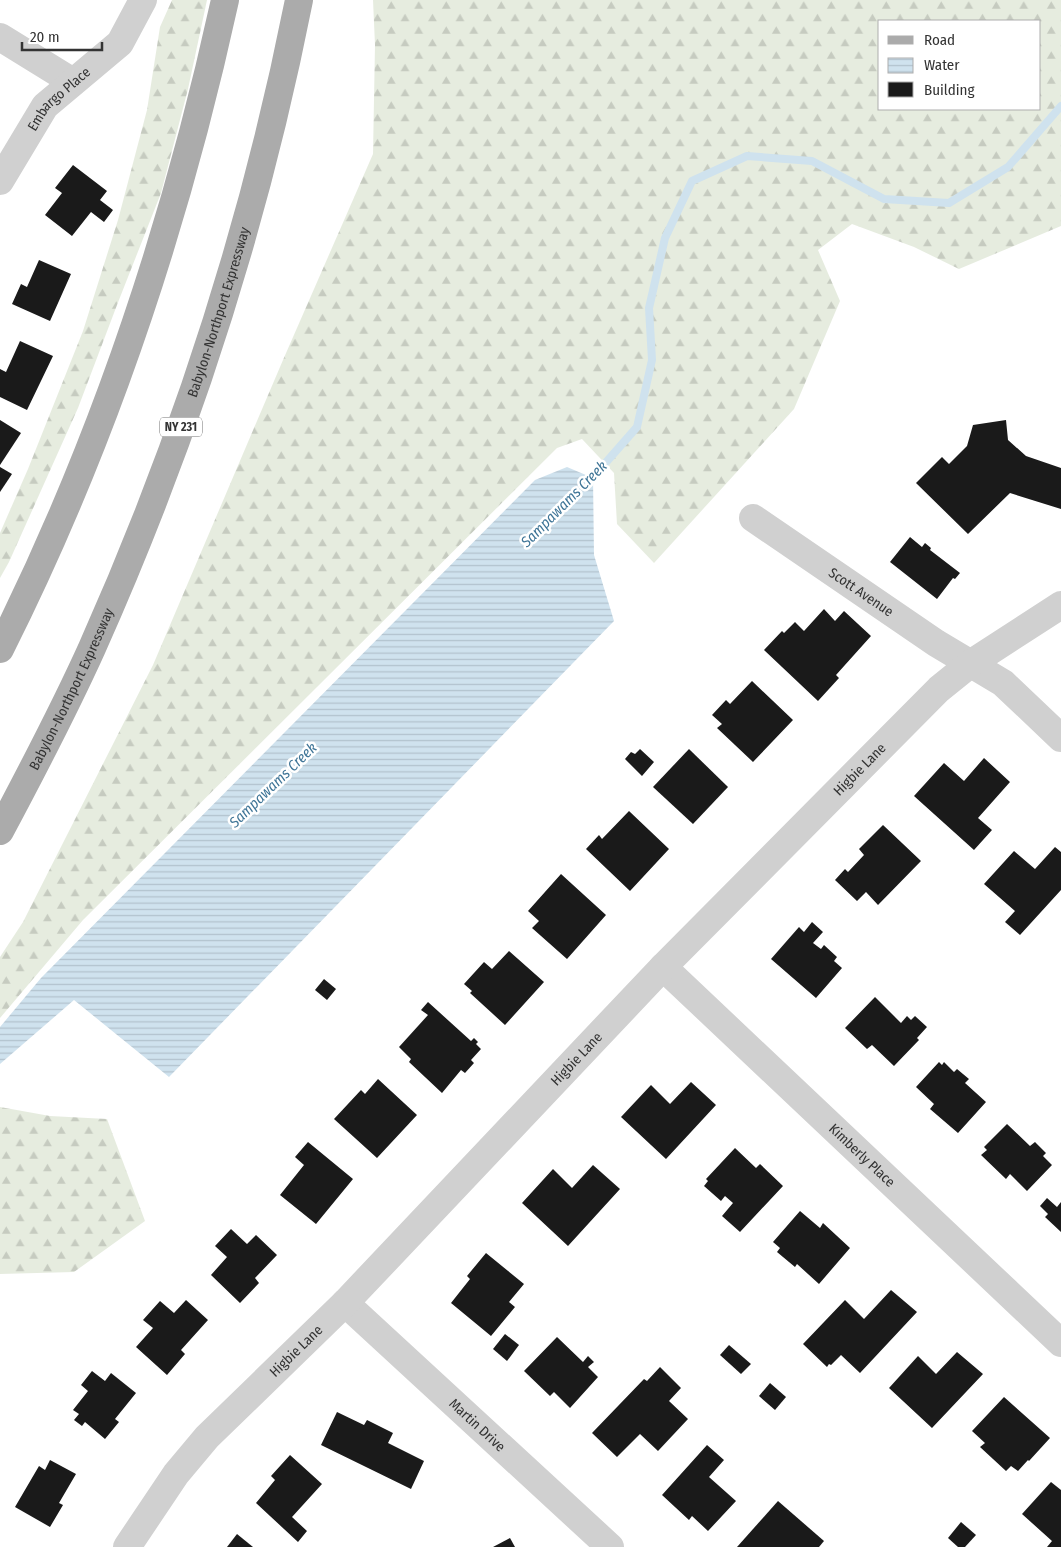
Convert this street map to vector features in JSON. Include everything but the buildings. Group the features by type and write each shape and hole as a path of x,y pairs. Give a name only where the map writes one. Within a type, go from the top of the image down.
{"main road":[{"path":"0,649 31,585 72,490 129,345 193,134 225,0"},
{"name":"Babylon-Northport Expressway","path":"0,831 92,649 149,514 175,444 244,235 281,90 299,0"}],"street":[{"name":"Embargo Place","path":"0,181 45,106 120,43 143,0"},
{"path":"0,37 73,82"},
{"name":"Scott Avenue","path":"753,518 936,643 1003,683 1061,738"},
{"name":"Higbie Lane","path":"127,1547 164,1491 207,1437 345,1303 663,967 939,689 970,664 1061,606"},
{"name":"Kimberly Place","path":"663,967 1061,1343"},
{"name":"Martin Drive","path":"345,1303 610,1547"}],"green space":[{"path":"172,0 207,0 188,89 161,193 78,408 9,562 0,578 0,533 28,469 83,331 118,220 147,110 160,27"},
{"path":"373,0 1061,0 1061,226 959,269 914,247 852,224 818,250 840,301 794,409 654,563 617,524 614,473 582,439 557,448 83,920 0,1018 0,957 23,922 153,665 373,154 375,45"},
{"path":"0,1107 50,1116 107,1119 145,1221 74,1272 0,1274"}],"water":[{"path":"567,467 593,478 594,555 614,621 169,1077 74,1000 0,1064 0,1027 41,978 535,480"}],"waterway":[{"name":"Sampawams Creek","path":"587,484 637,427 652,360 649,308 665,238 692,181 747,156 812,161 884,199 949,203 1008,167 1061,106"}]}
